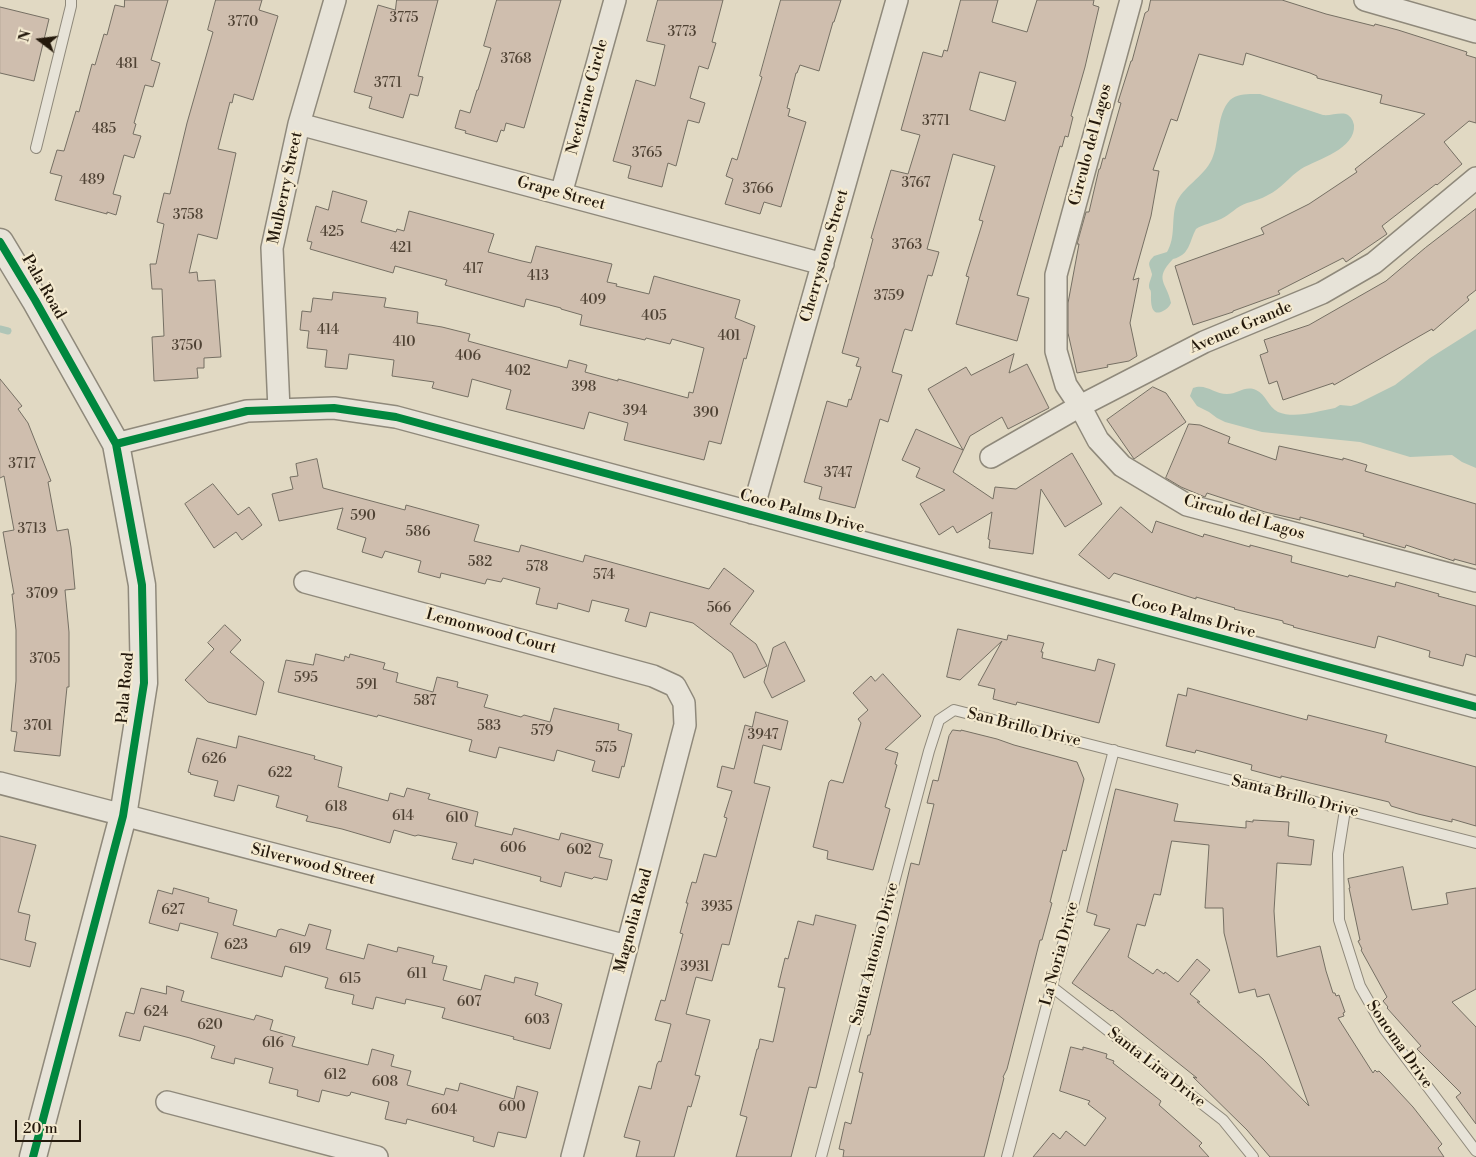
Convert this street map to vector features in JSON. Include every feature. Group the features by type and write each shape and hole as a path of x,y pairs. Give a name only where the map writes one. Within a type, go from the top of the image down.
{"street":[{"name":"Mulberry Street","path":"279,410 272,248 299,124 335,0"},
{"name":"Nectarine Circle","path":"561,194 615,0"},
{"name":"Cherrystone Street","path":"752,512 897,0"},
{"name":"Circulo del Lagos","path":"1131,0 1056,275 1056,351 1066,385 1080,406 1098,440 1122,466 1187,505 1476,581"},
{"path":"1365,0 1476,32"},
{"name":"Grape Street","path":"299,124 823,264"},
{"name":"Avenue Grande","path":"991,458 1080,406 1204,342 1322,293 1374,263 1476,178"},
{"name":"Pala Road","path":"0,242 116,444 142,585 143,604 144,683 123,816 33,1157"},
{"name":"Coco Palms Drive","path":"116,444 247,411 334,408 396,417 1476,706"},
{"name":"Lemonwood Court","path":"305,582 653,676 675,686"},
{"name":"Magnolia Road","path":"572,1157 685,725 684,703 675,686"},
{"name":"Silverwood Street","path":"0,783 627,946"},
{"path":"167,1102 377,1157"}],"lane":[{"path":"36,148 72,6 71,0"},
{"name":"San Brillo Drive","path":"928,751 939,720 954,710 1114,750"},
{"name":"Santa Brillo Drive","path":"1114,750 1476,843"},
{"name":"La Noria Drive","path":"1007,1157 1114,750"},
{"name":"Santa Antonio Drive","path":"820,1157 928,751"},
{"name":"Sonoma Drive","path":"1345,810 1338,854 1339,920 1360,986 1385,1030 1476,1151"},
{"name":"Santa Lira Drive","path":"1052,987 1223,1120 1253,1157"}],"shaded area":[{"path":"1260,94 1323,115 1346,114 1353,121 1353,133 1343,147 1301,169 1273,192 1260,199 1243,204 1221,219 1196,229 1186,251 1173,259 1164,272 1163,281 1171,303 1168,308 1159,313 1156,312 1152,307 1149,287 1152,274 1149,263 1154,256 1167,252 1170,246 1176,204 1183,192 1204,171 1212,159 1222,113 1230,100 1240,95"},
{"path":"1476,329 1476,468 1452,455 1410,457 1360,442 1262,432 1217,418 1197,406 1190,396 1193,388 1198,387 1222,394 1252,389 1262,394 1278,412 1292,415 1335,408 1340,405 1351,406 1395,385 1430,358"}],"building":[{"path":"125,0 168,0 151,60 160,63 153,87 145,85 134,123 136,124 133,134 141,136 134,158 124,155 113,194 121,196 116,215 55,200 62,176 50,173 57,150 64,151 76,111 79,112 92,64 95,65 104,34 107,35 115,5 124,7"},
{"path":"216,0 262,0 259,10 278,16 253,100 234,94 232,103 230,102 218,149 236,153 217,239 198,234 189,273 197,272 198,281 215,280 221,357 204,358 204,368 197,368 198,378 154,381 152,337 164,336 162,289 152,289 150,264 156,264 164,224 157,222 164,193 170,194 187,123 213,32 208,30"},
{"path":"397,0 438,0 418,76 423,77 418,96 410,94 403,118 369,108 372,97 354,92 378,5 395,10"},
{"path":"497,0 561,0 524,128 506,123 504,131 501,130 497,142 465,133 466,131 455,128 460,110 470,113 478,90 491,48 484,46"},
{"path":"658,0 723,0 712,42 716,43 708,69 699,66 690,98 705,103 699,123 688,120 676,166 668,163 662,187 628,178 631,166 613,161 636,80 655,86 665,45 647,41"},
{"path":"781,0 841,0 819,71 800,65 796,73 787,108 790,109 788,116 806,122 781,207 764,202 760,214 725,204 733,179 726,176 732,158 737,160 762,77 760,76"},
{"path":"961,0 998,0 992,22 1027,32 1037,0 1094,0 1093,5 1099,7 1071,116 1073,117 1068,137 1065,136 1062,147 1060,146 1017,295 1029,298 1017,341 956,324 969,277 966,276 983,221 979,220 995,166 953,154 927,249 939,252 932,276 928,275 912,331 905,329 904,331 892,372 902,375 888,422 880,419 855,508 819,499 822,487 804,482 827,401 847,407 861,367 856,366 859,358 842,353 873,239 871,238 891,170 908,174 920,135 901,130 923,52 942,57 944,50 947,51","holes":["980,72 1016,82 1005,121 970,110"]},
{"path":"1151,0 1282,0 1326,14 1398,30 1467,52 1466,55 1476,58 1476,123 1469,121 1444,142 1462,164 1382,226 1387,234 1346,262 1343,258 1278,291 1280,294 1193,325 1175,266 1264,234 1261,228 1309,204 1357,172 1355,169 1425,114 1380,103 1382,95 1317,78 1317,76 1310,73 1246,53 1243,65 1199,54 1177,121 1171,119 1153,170 1159,171 1151,216 1133,280 1139,278 1130,323 1137,356 1129,361 1107,365 1108,367 1077,373 1068,333 1068,303 1079,244 1077,244 1086,212 1089,212 1099,169 1103,158 1105,159 1121,103 1118,102 1145,13 1148,11"},
{"path":"0,7 49,19 34,81 0,73"},
{"path":"333,191 367,201 361,222 396,232 397,229 404,231 409,211 494,234 488,252 531,263 536,246 612,264 607,282 617,284 616,286 649,294 654,276 740,300 735,318 755,326 746,359 744,358 721,444 709,441 704,460 624,440 628,423 589,412 584,429 506,409 511,390 472,379 468,397 432,388 434,382 392,376 394,360 349,354 347,369 325,367 327,350 307,348 309,331 300,330 302,311 311,312 313,298 332,300 333,292 386,298 384,307 418,312 417,323 470,334 468,341 567,368 569,360 587,365 585,372 688,398 689,392 693,393 704,348 672,339 670,344 580,325 582,315 561,308 526,299 524,307 445,285 447,280 395,266 393,273 310,249 312,242 307,241 316,206 328,210"},
{"path":"1476,209 1476,290 1467,297 1469,300 1433,331 1432,329 1334,385 1333,383 1283,400 1277,381 1269,384 1260,355 1268,352 1264,340 1309,325 1386,281"},
{"path":"1014,354 1009,373 1027,364 1049,408 1008,429 1002,417 970,436 953,472 993,499 995,487 1016,489 1072,453 1102,504 1065,527 1041,489 1033,554 989,548 990,540 988,539 992,512 957,533 953,526 939,535 920,504 945,490 916,477 920,468 902,460 916,429 963,450 928,389 966,367 971,375"},
{"path":"0,379 22,406 18,409 28,423 51,481 48,482 57,531 68,529 71,547 75,589 65,590 69,632 69,687 67,687 60,756 14,751 17,732 11,731 16,681 16,630 12,594 14,594 3,532 14,530 4,476 0,478"},
{"path":"1153,387 1166,393 1186,422 1134,459 1107,420"},
{"path":"1189,424 1200,425 1230,437 1228,443 1276,460 1279,446 1343,460 1343,458 1367,465 1365,471 1476,504 1476,565 1454,559 1454,561 1406,545 1405,548 1363,536 1364,534 1300,517 1300,520 1265,512 1207,493 1205,497 1181,487 1166,478"},
{"path":"317,459 323,488 405,510 406,505 479,525 474,541 519,552 521,545 583,562 585,555 709,589 724,568 754,591 730,624 756,644 767,666 744,678 732,653 693,623 650,612 646,627 625,621 629,609 592,600 589,612 558,603 557,609 536,604 540,588 503,578 501,582 487,579 485,584 441,573 440,578 418,572 421,561 385,551 382,558 362,552 366,538 337,529 343,508 279,521 272,494 293,489 290,477 298,476 296,464"},
{"path":"213,484 238,515 249,507 262,525 242,540 236,532 214,548 185,504"},
{"path":"1121,507 1152,533 1156,521 1203,537 1204,534 1292,556 1291,562 1395,587 1396,582 1476,606 1476,657 1466,654 1463,666 1429,657 1430,651 1378,636 1375,648 1293,627 1283,623 1283,621 1196,597 1196,599 1114,573 1109,579 1079,555"},
{"path":"225,625 241,640 230,652 264,682 256,715 208,702 185,680 214,649 208,643"},
{"path":"958,629 1007,640 1008,635 1044,643 1041,652 1043,652 1042,658 1095,671 1098,659 1115,664 1099,723 1017,702 1016,705 993,699 995,689 978,685 1002,641 960,680 947,677"},
{"path":"785,642 805,681 772,698 764,682 773,648"},
{"path":"316,654 344,661 345,656 349,658 350,654 385,663 383,669 398,673 396,682 433,692 437,677 458,682 457,687 488,695 484,707 521,717 524,715 550,722 554,708 619,724 618,730 632,734 624,767 622,766 619,778 592,771 595,761 557,750 554,761 499,747 496,758 469,751 472,740 378,715 377,717 278,692 286,660 313,665"},
{"path":"883,674 921,716 885,749 898,753 895,764 897,765 885,807 890,809 873,870 827,859 828,851 813,847 829,782 831,780 843,783 861,723 858,719 868,710 853,693 871,676 875,681"},
{"path":"1188,688 1307,720 1308,715 1387,735 1385,742 1476,767 1476,826 1452,819 1452,822 1418,814 1391,806 1389,802 1251,770 1252,765 1196,750 1195,753 1166,746 1178,694 1186,696"},
{"path":"756,712 788,721 781,750 763,745 754,783 770,787 729,945 722,944 712,981 696,977 686,1014 710,1020 695,1075 700,1076 691,1107 688,1106 674,1157 636,1157 640,1141 624,1137 639,1086 651,1089 657,1064 659,1061 661,1062 671,1024 655,1020 661,1000 665,1001 683,934 680,933 688,903 686,903 692,882 696,883 704,854 716,857 727,818 724,817 732,791 717,787 722,766 734,769 745,725 752,727"},
{"path":"953,730 961,730 997,739 1077,762 1084,779 1066,851 1063,850 1050,902 1052,903 1042,940 1040,940 1007,1069 1003,1077 984,1157 843,1157 844,1150 839,1149 845,1122 851,1124 863,1073 859,1072 868,1035 870,1035 911,863 919,865 934,804 927,803 933,780 938,781 949,736"},
{"path":"239,736 315,756 314,759 342,767 338,787 388,801 390,793 404,797 407,788 430,794 428,799 478,812 475,826 512,835 514,828 559,840 561,833 603,844 599,857 612,860 607,880 594,877 592,879 565,872 561,887 540,881 541,877 474,859 473,864 452,859 457,843 415,836 394,830 390,843 306,821 308,816 276,807 279,796 238,785 234,801 214,796 218,781 188,772 197,738 236,748"},
{"path":"1116,789 1178,804 1174,821 1246,828 1246,821 1253,822 1253,820 1289,822 1288,836 1314,840 1311,865 1277,863 1274,911 1277,957 1320,946 1333,993 1336,996 1339,995 1345,1012 1343,1013 1344,1016 1338,1018 1373,1073 1375,1070 1379,1071 1388,1080 1413,1107 1442,1144 1438,1148 1444,1157 1270,1157 1247,1130 1193,1077 1197,1078 1112,1010 1072,983 1110,929 1094,925 1097,915 1087,912","holes":["1172,841 1209,845 1205,908 1223,908 1224,933 1239,993 1255,989 1257,997 1269,994 1309,1106 1263,1059 1190,994 1210,970 1197,959 1178,982 1165,972 1164,974 1157,969 1153,974 1128,957 1137,924 1145,926 1154,894 1160,895"]},
{"path":"0,836 36,845 18,912 30,915 25,940 36,943 30,967 0,959"},
{"path":"1403,867 1412,910 1448,904 1446,893 1476,888 1476,989 1452,1002 1476,1027 1476,1124 1456,1097 1461,1093 1417,1049 1421,1046 1387,1008 1383,1001 1387,997 1358,941 1360,940 1348,879"},
{"path":"174,888 209,898 208,902 237,910 233,925 276,937 278,930 281,929 305,936 309,924 331,930 326,949 364,959 368,944 397,952 398,947 434,956 432,963 447,966 443,980 481,990 485,975 514,983 515,977 538,983 535,995 562,1004 550,1049 513,1039 514,1037 442,1018 445,1008 406,999 405,1004 376,997 373,1009 352,1004 354,995 325,988 328,978 285,966 282,977 211,958 218,933 180,923 178,931 149,923 158,890 172,894"},
{"path":"816,915 856,925 816,1088 809,1087 791,1157 736,1157 747,1117 740,1115 760,1039 773,1042 785,988 778,987 785,958 788,959 798,921 813,925"},
{"path":"167,986 184,991 181,1001 254,1020 256,1015 273,1020 270,1030 295,1037 292,1046 368,1065 372,1049 394,1055 391,1066 411,1071 407,1085 444,1095 446,1088 458,1091 460,1083 514,1099 517,1086 538,1092 526,1138 498,1132 494,1147 473,1141 474,1137 407,1119 406,1124 385,1119 389,1102 351,1092 347,1096 322,1090 319,1102 297,1096 298,1090 269,1083 273,1068 235,1058 234,1064 211,1058 215,1046 190,1038 144,1026 140,1041 119,1036 126,1012 134,1014 141,988 166,994"},
{"path":"1071,1047 1083,1050 1083,1047 1107,1054 1106,1058 1114,1061 1113,1063 1161,1101 1159,1105 1202,1143 1199,1146 1209,1157 1033,1157 1053,1133 1060,1139 1066,1131 1085,1146 1106,1118 1088,1104 1090,1101 1060,1091"}],"waterway":[{"path":"0,329 8,331"}],"cycle path":[{"path":"0,242 116,444 142,585 144,683 123,816 33,1157"},
{"path":"116,444 247,411 334,408 396,417 1476,707"}]}
